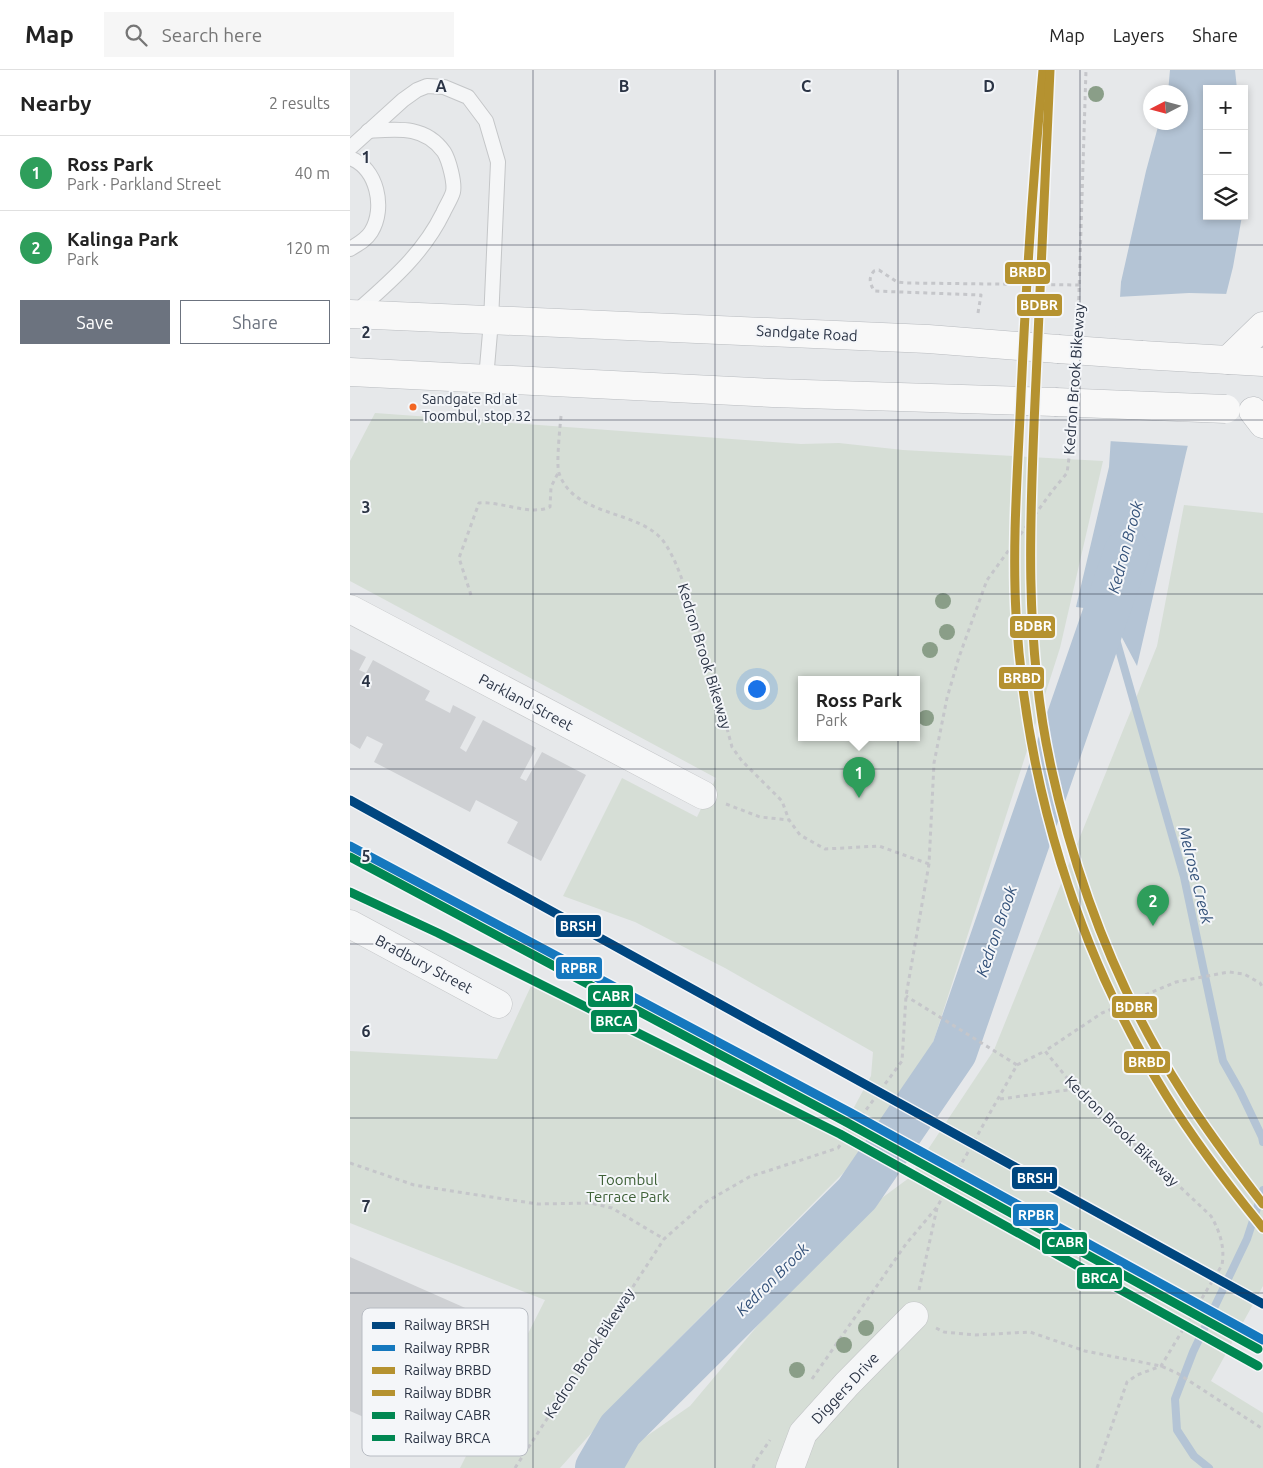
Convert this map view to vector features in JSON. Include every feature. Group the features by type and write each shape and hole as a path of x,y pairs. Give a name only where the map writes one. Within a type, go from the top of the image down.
{"highway":[{"name":"Sandgate Road","path":"352,314 919,338 1263,362"},
{"path":"1228,360 1263,326"},
{"path":"350,372 764,392 1226,409 1260,416"}],"street":[{"name":"Parkland Street","path":"350,609 703,795"},
{"name":"Bradbury Street","path":"350,924 498,1004"},
{"name":"Diggers Drive","path":"790,1468 803,1433 847,1384 914,1316"}],"lane":[{"path":"350,148 403,100 427,86 444,87 458,92 468,98 486,121 498,162 486,379"},
{"path":"352,314 402,271 419,252 454,191 448,159 437,143 430,138 410,130 368,131"},
{"path":"350,158 358,161 370,173 375,185 377,202 376,220 370,232 360,243 350,249"}],"path":[{"name":"Kedron Brook Bikeway","path":"1078,326 1086,70"},
{"path":"978,313 981,295 874,291 870,284 870,276 874,271 879,270 897,282 907,284 1080,286"},
{"path":"471,594 459,558 479,503 489,502 541,511 550,507 551,486 558,472 562,416"},
{"name":"Kedron Brook Bikeway","path":"528,1448 664,1239 706,1202 749,1177 838,1148 902,1061 906,996 929,864 934,763 947,698 959,657 987,580 1067,473 1073,422"},
{"name":"Kedron Brook Bikeway","path":"558,472 567,488 585,503 648,528 663,540 678,566 705,645 732,747 742,761 782,801 789,820 800,835 825,849 879,846 929,864"},
{"path":"703,795 760,817 789,820"},
{"path":"811,1382 906,1244 938,1207 1017,1065 1045,1051 1102,1013 1176,982 1229,972 1244,974 1260,983 1263,988"},
{"path":"906,996 1017,1065"},
{"name":"Kedron Brook Bikeway","path":"1045,1051 1076,1089 1211,1216 1219,1230 1224,1252 1222,1265 1161,1366"},
{"path":"999,1099 1076,1089"},
{"path":"350,1163 414,1184 461,1193 538,1204 590,1203 612,1208 664,1239"},
{"path":"938,1207 914,1316 944,1332 975,1335 1030,1332 1084,1351 1161,1366 1177,1373 1263,1430"},
{"path":"1097,1468 1127,1382 1137,1375 1161,1366"},
{"path":"753,1468 755,1462 772,1438"},
{"name":"Kedron Brook Bikeway","path":"515,1468 523,1456"}],"green space":[{"name":"Toombul Terrace Park","path":"375,413 801,444 839,443 903,450 1103,461 1060,648 932,1046 858,1158 645,1373 560,1468 460,1468 466,1456 528,1456 528,1334 545,1300 350,1223 350,1051 497,1059 531,986 839,1135 871,1076 873,1052 725,968 635,922 563,896 622,778 697,817 716,778 350,581 350,461"},
{"path":"1184,505 1263,513 1263,1286 1211,1381 1263,1413 1263,1468 611,1468 618,1456 690,1406 837,1231 909,1178 994,1050 1157,646"}],"water":[{"path":"1170,70 1235,70 1237,85 1203,85 1203,220 1241,220 1233,267 1186,453 1137,666 1108,611 1076,607 1109,467 1121,282 1146,171 1157,130 1188,130 1188,85 1169,85"}],"pier":[{"path":"1189,293 1229,294 1190,446 1108,441 1117,297"}],"building":[{"path":"350,649 366,657 359,670 366,673 373,660 430,691 425,700 450,713 453,705 476,717 460,748 466,752 483,720 536,748 520,778 526,781 542,752 586,775 541,861 507,843 518,822 476,800 470,812 374,762 383,744 367,736 360,749 350,743"},
{"path":"350,1257 465,1308 362,1308 362,1416 350,1411"}],"waterway":[{"name":"Kedron Brook","path":"598,1468 620,1430 857,1194 954,1052 1127,552"},
{"name":"Melrose Creek","path":"1108,611 1184,877 1223,1061 1240,1091 1263,1142"},
{"name":"Melrose Creek","path":"1209,1468 1194,1456 1177,1430 1175,1399 1193,1352 1247,1239 1263,1190"}],"rail line":[{"name":"BRBD","path":"1043,70 1028,272 1015,532 1016,614 1031,740 1044,802 1061,864 1082,924 1106,982 1134,1040 1188,1130 1263,1228"},
{"name":"BDBR","path":"1050,70 1032,477 1031,574 1032,623 1036,671 1051,767 1061,810 1087,894 1102,936 1139,1016 1192,1107 1263,1204"},
{"name":"BRSH","path":"350,800 1263,1304"},
{"name":"RPBR","path":"350,846 851,1113 1263,1340"},
{"name":"CABR","path":"350,857 846,1122 1258,1349"},
{"name":"BRCA","path":"350,892 438,933 840,1134 1258,1366"}],"place":[{"name":"Sandgate Rd at Toombul, stop 32","path":"413,407"},
{"name":"Ross Park","path":"859,798"},
{"name":"Kalinga Park","path":"1153,926"}]}
